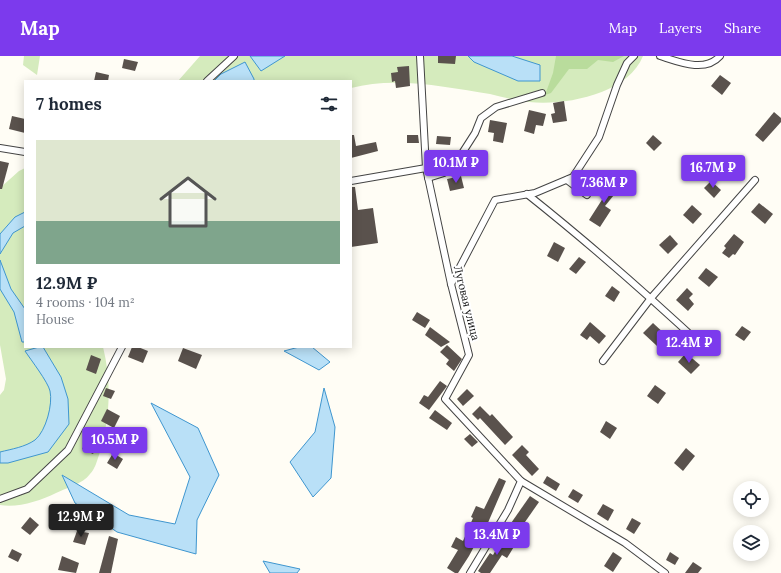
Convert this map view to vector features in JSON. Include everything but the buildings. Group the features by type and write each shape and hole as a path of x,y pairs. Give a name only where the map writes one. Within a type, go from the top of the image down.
{"street":[{"path":"208,80 234,56"},
{"name":"Луговая улица","path":"420,56 426,168 451,284 469,355 445,399 521,481 625,543 665,573"},
{"path":"451,284 495,200 535,193 573,177 599,137 619,80 627,63 634,56"},
{"path":"660,56 697,65 716,61 720,56"},
{"path":"428,178 444,173 459,158 475,133 481,118 496,107 542,93"},
{"path":"0,148 24,152"},
{"path":"352,181 426,168"},
{"path":"568,180 587,195"},
{"path":"603,361 651,298 755,180"},
{"path":"527,194 573,231 651,298 708,350"},
{"path":"0,499 27,489 68,450 121,348"},
{"path":"470,573 508,510 521,481"}],"green space":[{"path":"24,56 40,56 37,75 23,65"},
{"path":"200,56 643,56 635,69 624,80 610,88 594,95 577,99 544,103 519,101 490,94 420,84 385,83 352,88 352,80 179,80"},
{"path":"556,56 624,56 613,62 598,60 587,69 569,69 551,93 545,95 553,73"},
{"path":"24,168 24,348 103,348 109,388 106,428 103,442 96,465 87,477 74,485 43,499 21,505 7,506 0,505 0,395 4,390 6,379 0,345 0,188 19,171"}],"water":[{"path":"250,56 285,56 261,71"},
{"path":"468,56 512,56 540,65 540,81 518,81 474,62"},
{"path":"245,62 254,80 215,80 221,74"},
{"path":"24,212 24,227 13,233 0,254 0,234 15,217"},
{"path":"0,260 11,289 24,308 24,342 22,342 14,312 0,289"},
{"path":"36,348 44,348 61,377 68,399 69,424 48,452 8,463 0,463 0,452 23,446 35,440 39,436 48,417 51,396 49,387 25,351"},
{"path":"295,348 313,348 330,362 319,370 284,351"},
{"path":"324,388 335,427 331,478 313,497 290,462 315,432"},
{"path":"151,403 198,428 219,475 197,520 196,554 117,532 75,503 62,475 129,515 175,524 190,477"},
{"path":"263,561 300,569 297,573 270,573"}]}
